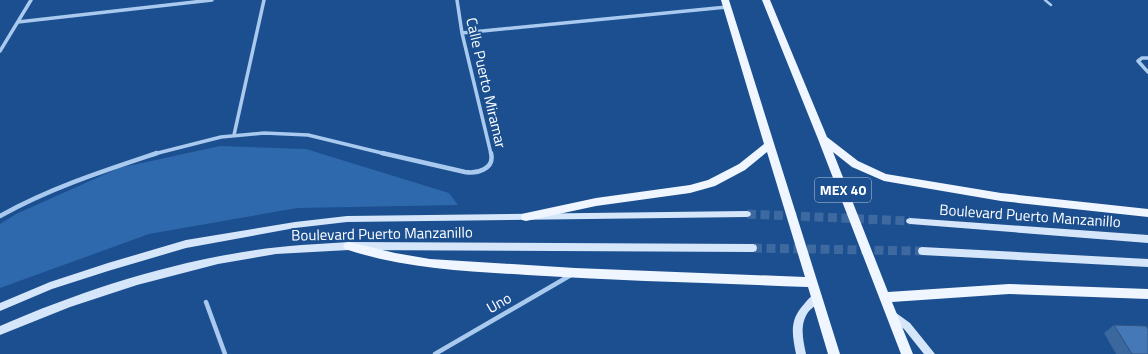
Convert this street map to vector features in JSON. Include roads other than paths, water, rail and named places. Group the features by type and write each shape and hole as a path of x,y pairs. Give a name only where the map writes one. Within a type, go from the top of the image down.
{"main road":[{"name":"MEX 40","path":"766,0 823,139 907,354"},
{"path":"726,4 834,354"},
{"path":"823,139 855,164 884,177 1001,197 1148,213"},
{"path":"526,217 596,202 690,189 711,183 742,167 769,145"},
{"path":"349,246 395,258 430,264 575,273 812,282"},
{"path":"885,297 1009,289 1148,294"}],"street":[{"path":"0,51 31,0"},
{"path":"18,22 212,0"},
{"path":"0,216 26,201 96,172 170,149 234,135 264,0"},
{"name":"Calle Puerto Miramar","path":"234,135 259,132 290,132 314,136 467,172 478,172 485,169 490,164 492,157 462,33 457,0"},
{"path":"462,33 726,4"},
{"path":"1148,58 1142,58 1138,61 1148,72"},
{"name":"Boulevard Puerto Manzanillo","path":"0,307 50,286 186,244 295,225 347,220 747,214"},
{"name":"Boulevard Puerto Manzanillo","path":"910,221 1148,239"},
{"name":"Boulevard Puerto Manzanillo","path":"0,331 51,309 104,291 175,271 251,254 292,249 349,246 753,248"},
{"path":"922,251 1148,263"},
{"name":"Uno","path":"435,354 575,273"},
{"path":"801,354 797,334 798,319 802,311 817,297"},
{"path":"206,302 225,354"},
{"path":"892,314 908,326 930,354"}],"lane":[{"path":"1045,0 1051,5"}],"tunnel":[{"path":"747,214 910,221"},
{"path":"753,248 922,251"}]}
